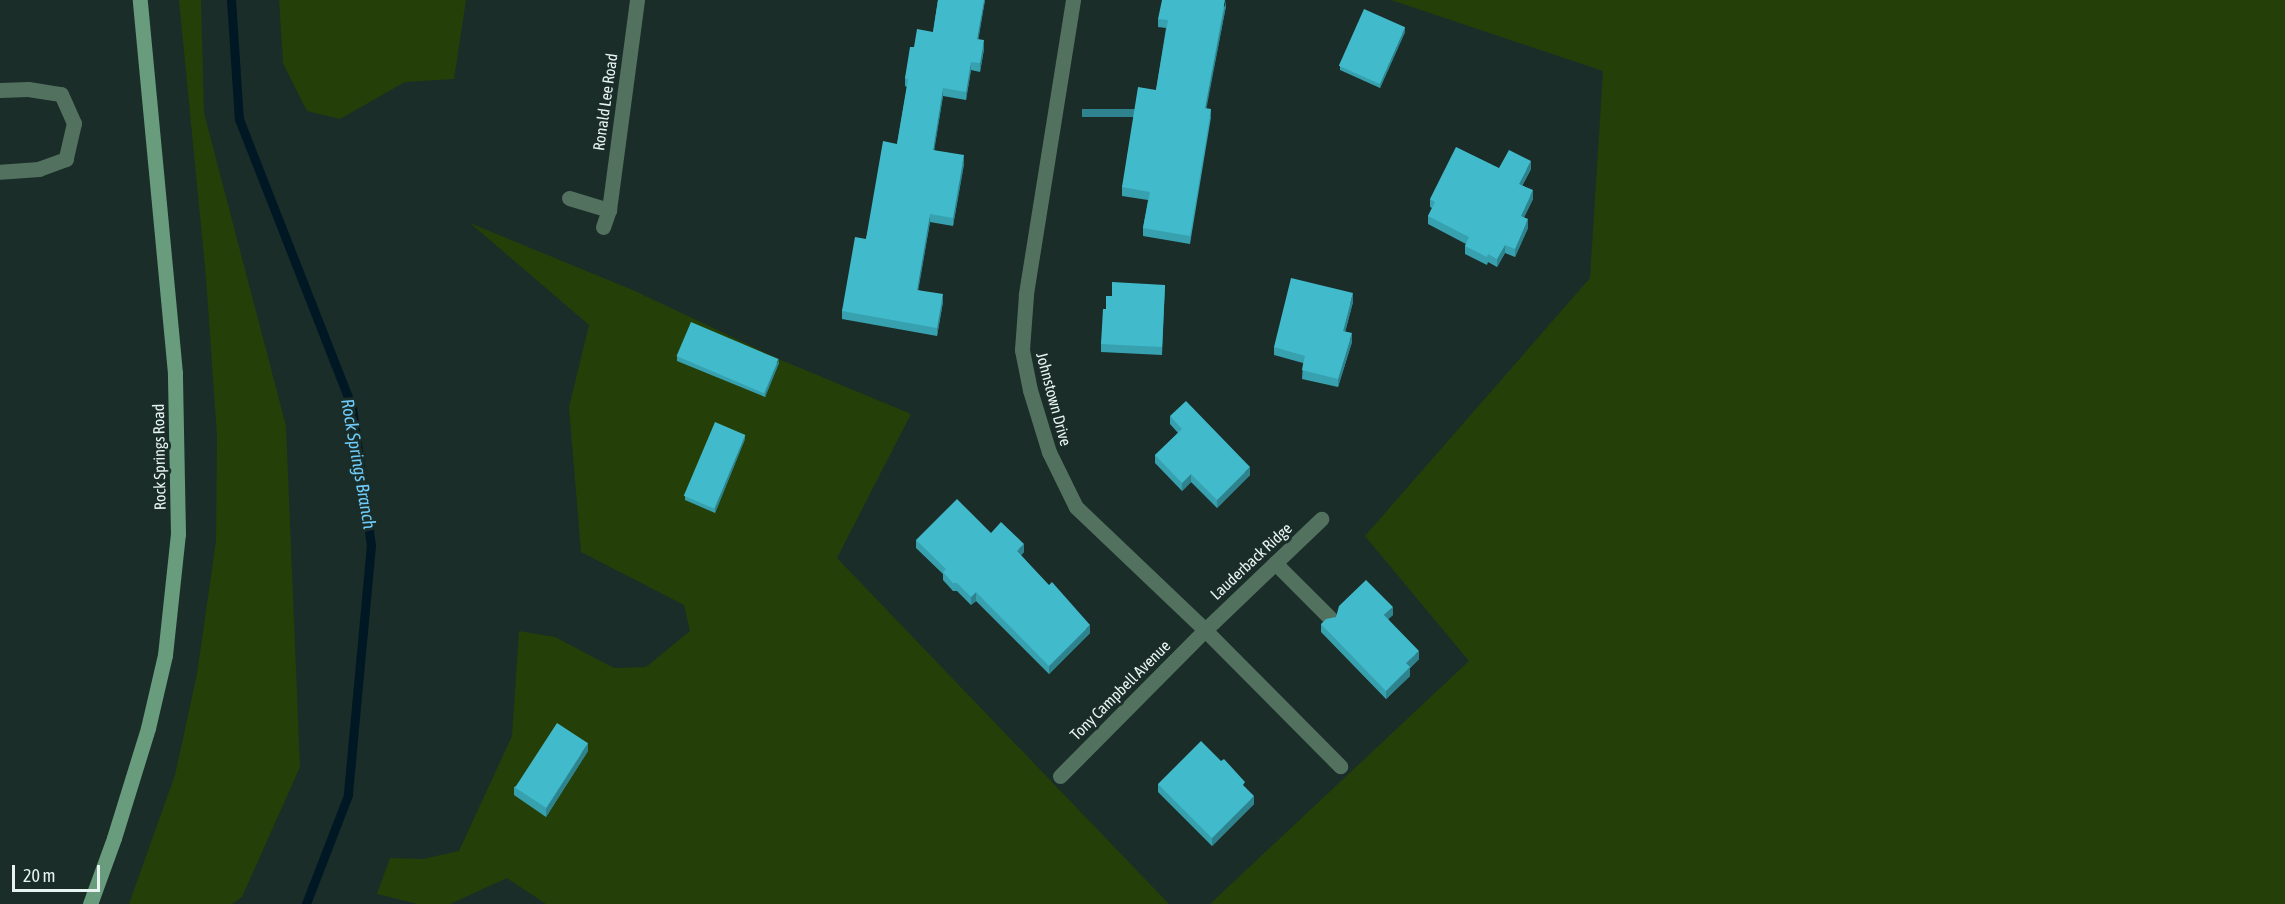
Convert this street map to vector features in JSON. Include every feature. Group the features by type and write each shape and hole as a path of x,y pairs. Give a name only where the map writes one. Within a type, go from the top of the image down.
{"street":[{"name":"Rock Springs Road","path":"90,904 145,739 165,655 178,534 176,373 140,0"},
{"name":"Ronald Lee Road","path":"603,227 609,210 637,0"},
{"name":"Johnstown Drive","path":"1073,0 1026,295 1022,350 1030,390 1049,452 1076,507 1205,630 1340,766"},
{"path":"0,90 28,89 61,94 74,123 66,159 39,170 0,172"},
{"path":"569,198 609,210"},
{"name":"Lauderback Ridge","path":"1205,630 1321,519"},
{"path":"1275,563 1330,618"},
{"name":"Tony Campbell Avenue","path":"1060,776 1205,630"}],"green space":[{"path":"179,0 201,0 204,113 286,426 300,767 242,897 232,904 129,904 175,775 197,674 216,541 217,437 206,277"},
{"path":"279,0 466,0 454,79 405,82 340,119 307,111 283,63"},
{"path":"1391,0 2285,0 2285,904 1210,904 1469,661 1365,536 1590,278 1603,71"},
{"path":"470,223 635,291 781,360 911,414 837,558 1169,904 546,904 507,878 450,904 418,904 377,894 390,858 423,859 459,851 512,736 519,631 555,637 614,668 646,667 690,631 684,605 581,552 569,407 589,325"}],"building":[{"path":"938,0 984,0 977,39 984,40 980,63 971,62 966,92 943,88 933,150 964,155 953,218 930,214 917,290 943,294 937,328 842,311 855,237 866,239 883,141 897,144 908,79 905,78 910,47 914,47 917,29 933,32"},
{"path":"1162,0 1225,0 1205,108 1211,109 1190,236 1143,228 1150,192 1122,187 1138,87 1156,90 1168,20 1158,19"},
{"path":"1364,9 1405,27 1380,84 1339,66"},
{"path":"1456,147 1499,168 1509,150 1531,161 1519,184 1533,190 1521,216 1528,219 1515,249 1505,245 1497,259 1488,254 1487,257 1465,246 1469,237 1428,216 1435,202 1430,199"},
{"path":"1291,278 1353,293 1343,331 1352,333 1338,379 1302,370 1305,356 1274,347"},
{"path":"1112,282 1165,285 1162,347 1101,344 1103,309 1106,309 1106,296 1112,296"},
{"path":"691,322 778,359 764,393 677,356"},
{"path":"1186,401 1250,467 1217,500 1191,474 1182,483 1155,455 1182,429 1170,416"},
{"path":"715,422 745,435 714,509 684,496"},
{"path":"957,499 991,533 1001,522 1024,544 1017,551 1049,585 1052,582 1090,625 1049,666 976,592 971,597 957,583 953,583 943,572 946,569 916,540"},
{"path":"1366,580 1393,607 1384,615 1419,651 1406,663 1410,667 1386,691 1321,624 1326,619 1336,617 1339,606"},
{"path":"557,723 588,743 546,808 515,788"},
{"path":"1201,741 1221,761 1224,759 1245,782 1243,785 1254,796 1212,838 1158,784"}],"waterway":[{"name":"Rock Springs Branch","path":"231,0 239,119 352,407 371,545 348,795 306,904"}]}
